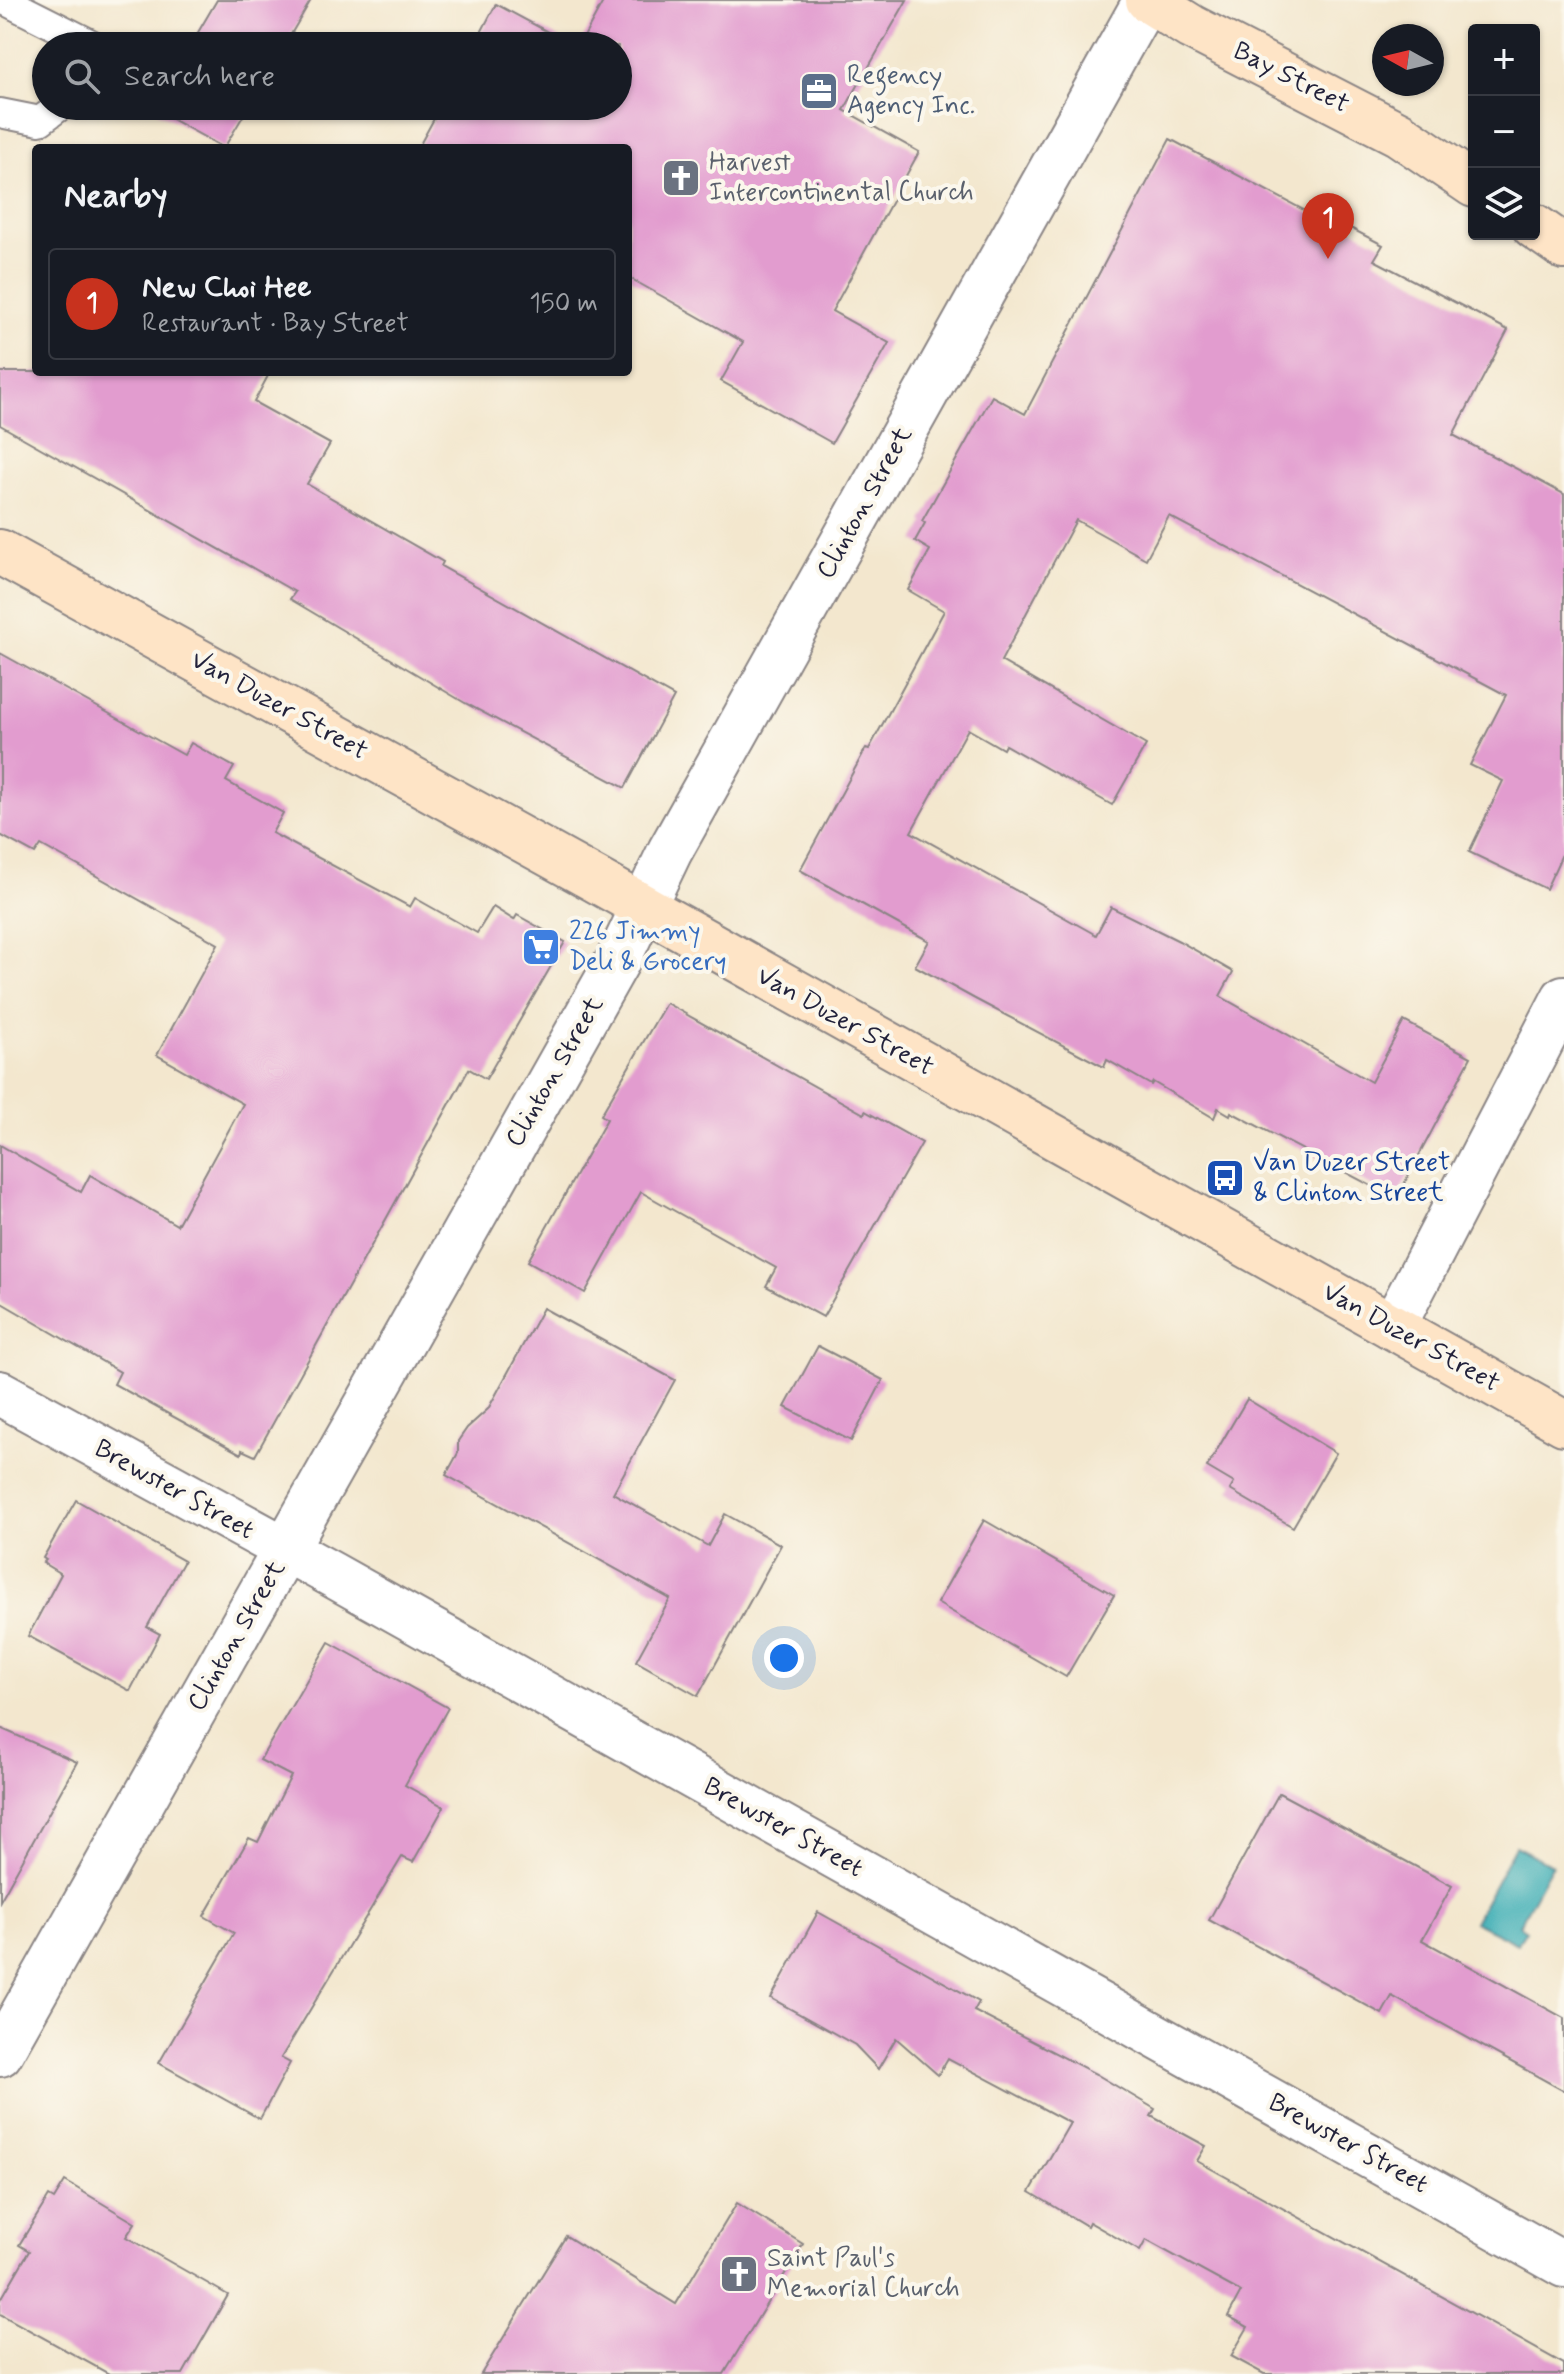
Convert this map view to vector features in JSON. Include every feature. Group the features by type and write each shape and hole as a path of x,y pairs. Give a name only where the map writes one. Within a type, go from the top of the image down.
{"main road":[{"name":"Bay Street","path":"1147,0 1191,27 1399,134 1468,181"},
{"path":"1540,230 1564,247"},
{"name":"Van Duzer Street","path":"0,552 1564,1423"}],"street":[{"name":"Clinton Street","path":"0,2054 617,962 670,851 1147,0"},
{"path":"1393,1327 1564,998"},
{"name":"Brewster Street","path":"0,1393 1564,2265"}],"lane":[{"path":"4,0 67,32"},
{"path":"0,113 32,119"}],"water":[{"path":"1515,1846 1552,1865 1519,1925 1526,1930 1517,1944 1474,1922"}],"building":[{"path":"217,0 311,0 292,32 198,32"},
{"path":"604,0 907,0 844,110 919,152 832,311 889,343 832,443 721,381 743,342 632,279 632,144 420,144 433,120 632,120 632,32 587,32"},
{"path":"496,4 548,32 481,32"},
{"path":"173,120 241,120 226,144 217,144"},
{"path":"1170,139 1311,214 1314,209 1383,245 1374,260 1508,330 1453,435 1564,494 1564,850 1546,889 1469,852 1503,781 1470,765 1506,695 1169,516 1146,559 1076,520 1001,661 1146,745 1112,805 1005,745 1003,749 968,729 911,832 1096,935 1111,907 1179,941 1233,972 1220,996 1371,1082 1404,1021 1471,1057 1396,1199 1231,1112 1230,1115 1218,1108 1214,1118 1153,1082 1151,1085 1107,1060 1104,1067 915,966 929,941 800,870 944,611 908,590 930,550 915,541 925,523 922,521 992,396 1025,414"},
{"path":"0,372 32,372 32,376 268,376 254,402 330,444 307,484 443,562 441,566 674,697 625,788 465,703 290,599 295,592 0,425"},
{"path":"0,653 184,755 191,743 234,767 226,781 283,813 272,833 410,907 415,898 477,933 493,907 514,920 517,915 565,942 486,1079 469,1069 255,1456 242,1450 241,1454 114,1384 120,1372 0,1302 0,1145 81,1192 90,1175 177,1225 243,1104 157,1055 218,944 41,845 35,854 0,835"},
{"path":"666,1003 922,1143 823,1317 766,1286 776,1268 641,1192 585,1293 528,1261 607,1119 601,1115"},
{"path":"543,1308 675,1380 613,1493 708,1546 725,1514 781,1545 698,1696 636,1661 670,1599 446,1475 458,1453 458,1441 488,1409"},
{"path":"818,1346 883,1380 851,1441 785,1407"},
{"path":"1247,1399 1336,1453 1293,1527 1230,1490 1234,1483 1207,1467"},
{"path":"76,1500 184,1561 147,1627 160,1634 130,1691 28,1636 61,1574 43,1563 46,1560 43,1558"},
{"path":"984,1520 1114,1595 1066,1677 937,1603"},
{"path":"329,1642 448,1708 405,1785 444,1807 413,1862 402,1857 281,2058 290,2063 260,2119 159,2063 234,1933 204,1916 249,1838 258,1842 291,1776 260,1760"},
{"path":"0,1728 77,1762 0,1901"},
{"path":"1279,1793 1452,1886 1422,1940 1564,2018 1564,2091 1392,1996 1382,2014 1209,1920"},
{"path":"818,1912 979,2002 974,2011 1096,2074 1155,2109 1151,2116 1206,2146 1197,2161 1564,2364 1564,2374 1264,2374 1231,2356 1248,2327 1228,2316 1241,2292 1146,2240 1140,2251 1089,2222 1087,2226 1030,2192 1070,2123 948,2058 938,2075 896,2038 878,2069 855,2045 771,1998"},
{"path":"65,2181 135,2223 126,2237 228,2295 183,2374 109,2374 0,2314 0,2301 29,2251 19,2245 49,2196 54,2199"},
{"name":"Saint Paul's Memorial Church","path":"737,2203 803,2244 724,2374 481,2374 566,2236 676,2304"}],"place":[{"name":"Regency Agency Inc.","path":"819,91"},
{"name":"Harvest Intercontinental Church","path":"681,178"},
{"name":"New Choi Hee","path":"1328,259"},
{"name":"226 Jimmy Deli & Grocery","path":"541,947"},
{"name":"Van Duzer Street & Clinton Street","path":"1225,1178"},
{"name":"Saint Paul's Memorial Church","path":"739,2274"}]}
